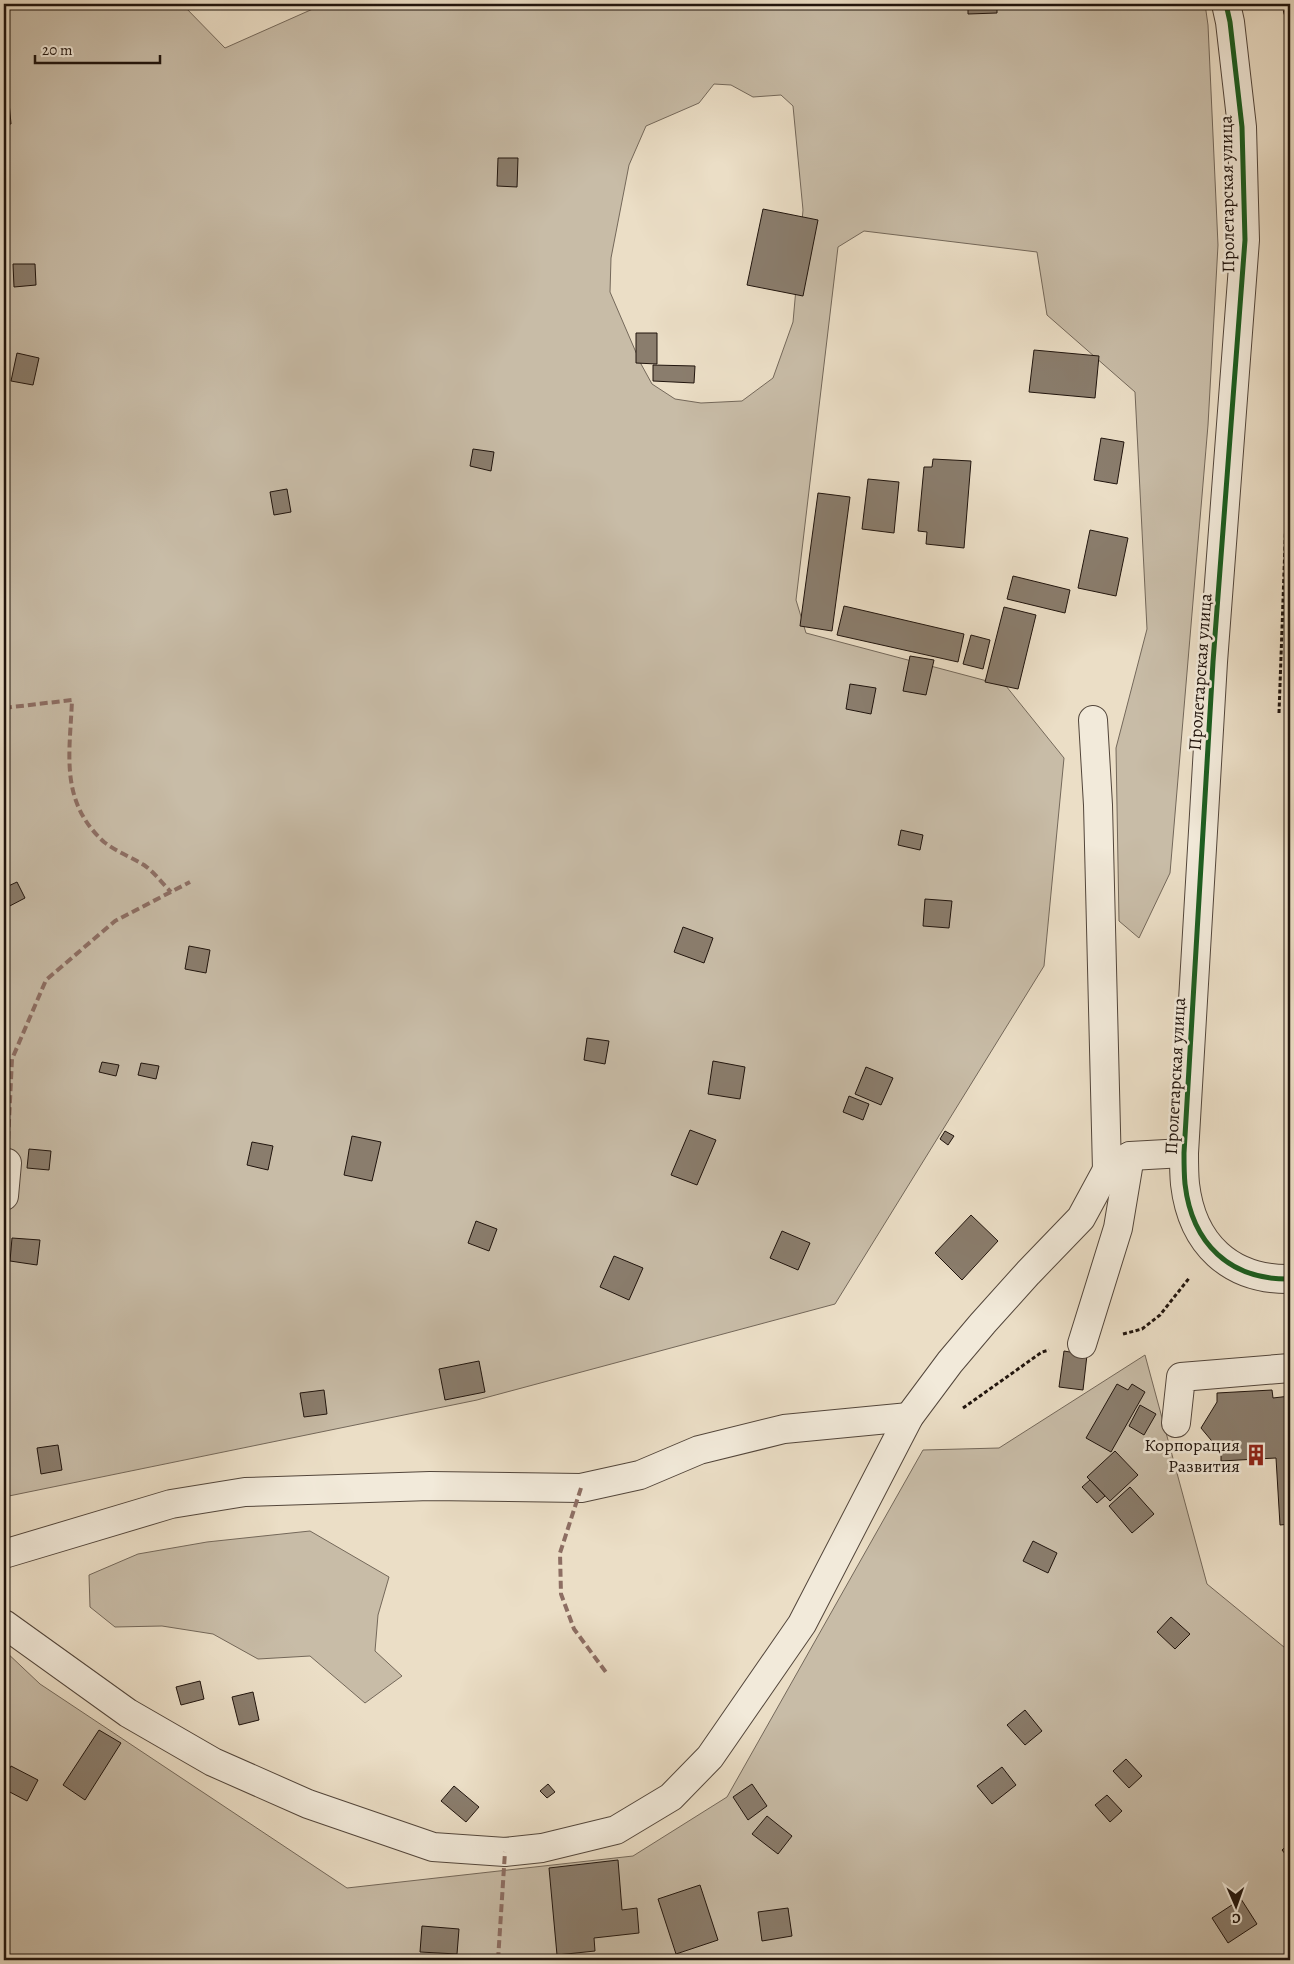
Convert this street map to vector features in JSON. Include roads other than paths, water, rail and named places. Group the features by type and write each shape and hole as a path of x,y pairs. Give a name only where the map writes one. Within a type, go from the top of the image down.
{"street":[{"name":"Пролетарская улица","path":"1226,4 1230,22 1242,127 1245,240 1213,662 1184,1153 1185,1184 1188,1202 1194,1219 1211,1248 1225,1262 1246,1273 1269,1279 1290,1279"},
{"path":"4,1624 128,1712 213,1762 308,1804 433,1847 505,1852 542,1848 616,1830 671,1797 710,1757 802,1624 909,1417 950,1362 983,1323 1082,1218 1107,1170 1098,805 1093,720"},
{"path":"1107,1170 1130,1156 1184,1153"},
{"path":"1082,1344 1118,1228 1130,1156"},
{"path":"4,1196 7,1163"},
{"path":"1176,1422 1181,1377 1290,1368"},
{"path":"4,1554 171,1504 245,1492 430,1486 582,1488 640,1475 698,1450 784,1429 909,1417"}],"place":[{"name":"Корпорация Развития","path":"1256,1455"}]}
